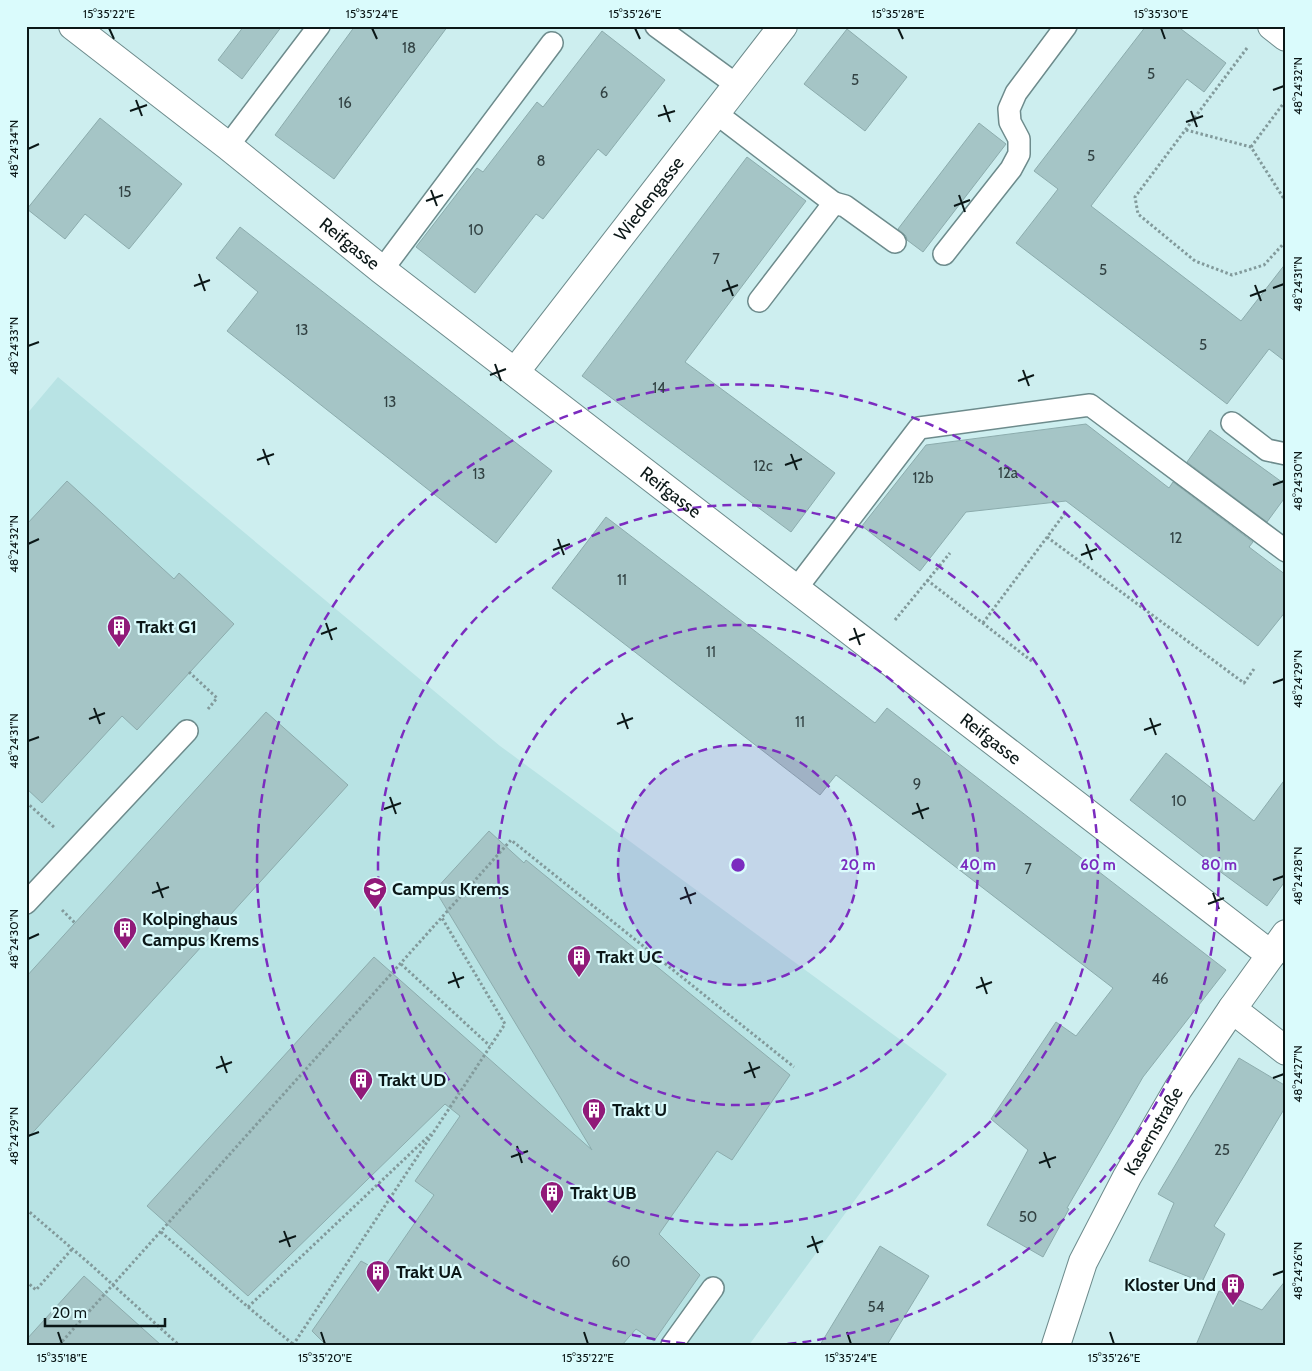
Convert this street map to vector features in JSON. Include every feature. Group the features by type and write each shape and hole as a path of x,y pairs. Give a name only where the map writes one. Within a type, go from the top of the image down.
{"street":[{"name":"Reifgasse","path":"73,26 228,146 382,270 873,648 1278,944"},
{"name":"Wiedengasse","path":"515,372 717,114 783,26"},
{"path":"1272,26 1286,37"},
{"name":"Kasernstraße","path":"1056,1345 1083,1262 1127,1176 1178,1089 1278,944"},
{"path":"1232,1009 1286,1052"}],"lane":[{"path":"228,146 319,26"},
{"path":"944,254 1011,169 1019,154 1019,138 1010,122 1009,109 1016,93 1066,26"},
{"path":"670,30 738,86"},
{"path":"382,270 552,43"},
{"path":"717,114 834,203 845,206 895,242"},
{"path":"759,302 834,203"},
{"path":"796,589 919,428 1090,405 1286,551"},
{"path":"1232,423 1267,450 1286,454"},
{"path":"26,903 187,731"},
{"path":"672,1345 713,1288"}],"path":[{"path":"1249,45 1135,197 1138,214 1195,261 1232,275 1264,265 1286,241"},
{"path":"1251,147 1286,100"},
{"path":"1186,130 1251,147 1286,202"},
{"path":"983,623 1065,513"},
{"path":"1047,537 1244,683 1254,669"},
{"path":"873,648 950,553"},
{"path":"927,580 1033,662"},
{"path":"59,1345 114,1286 511,840 794,1067"},
{"path":"161,1232 293,1345 505,1024 442,918"},
{"path":"401,964 490,1046"},
{"path":"248,1307 435,1130"},
{"path":"26,1209 179,1345"},
{"path":"26,1281 36,1290 72,1250"}],"shaded area":[{"name":"Campus Krems","path":"58,377 500,746 947,1074 749,1345 26,1345 26,415"}],"building":[{"path":"244,26 282,26 242,79 218,60"},
{"path":"355,26 448,26 334,179 275,135"},
{"path":"1146,26 1177,26 1226,63 1204,92 1187,79 1091,206 1241,321 1286,263 1286,362 1269,349 1227,404 1016,243 1058,189 1034,171"},
{"path":"847,29 907,77 865,131 804,84"},
{"path":"602,31 665,80 606,156 598,149 543,219 536,214 475,293 416,247 477,168 483,172 537,102 543,107"},
{"path":"100,118 182,184 129,249 85,214 65,239 27,209"},
{"path":"979,123 1006,144 923,252 907,240 906,236 898,229"},
{"path":"747,157 806,201 685,362 835,473 791,532 582,376"},
{"path":"240,227 552,471 496,543 227,331 258,292 216,258"},
{"path":"1086,424 1169,488 1173,482 1253,542 1249,547 1286,575 1286,611 1258,646 1066,501 966,512 920,571 862,526 926,445"},
{"path":"1210,430 1286,485 1286,496 1267,522 1187,462"},
{"name":"Trakt G1","path":"67,481 174,579 179,573 234,624 137,730 122,716 42,803 26,788 26,525"},
{"path":"606,517 875,723 887,708 1226,970 1143,1077 1067,1208 1069,1209 1043,1257 987,1225 1028,1150 991,1119 1056,1022 1076,1036 1113,988 836,775 820,795 552,588"},
{"name":"Kolpinghaus Campus Krems","path":"266,712 348,785 26,1140 26,977"},
{"path":"1166,753 1254,821 1286,778 1286,880 1267,906 1218,870 1130,800"},
{"path":"489,831 524,863 526,860 790,1075 732,1160 717,1151 659,1234 700,1275 654,1341 636,1329 622,1345 326,1345 312,1331 361,1261 381,1272 434,1195 415,1181 460,1116 445,1104 248,1296 147,1206 374,957 592,1150 435,890"},
{"path":"1239,1058 1286,1086 1286,1106 1214,1226 1225,1234 1202,1282 1149,1261 1174,1203 1158,1194"},
{"path":"880,1246 929,1276 887,1345 820,1345"},
{"path":"84,1276 161,1345 26,1345 26,1340"},
{"name":"Kloster Und","path":"1286,1280 1286,1345 1196,1345 1219,1291 1262,1310"}],"place":[{"name":"Trakt G1","path":"119,648"},
{"name":"Campus Krems","path":"375,910"},
{"name":"Kolpinghaus Campus Krems","path":"125,950"},
{"name":"Trakt UC","path":"579,978"},
{"name":"Trakt UD","path":"361,1101"},
{"name":"Trakt U","path":"594,1131"},
{"name":"Trakt UB","path":"552,1214"},
{"name":"Trakt UA","path":"378,1293"},
{"name":"Kloster Und","path":"1233,1306"}]}
